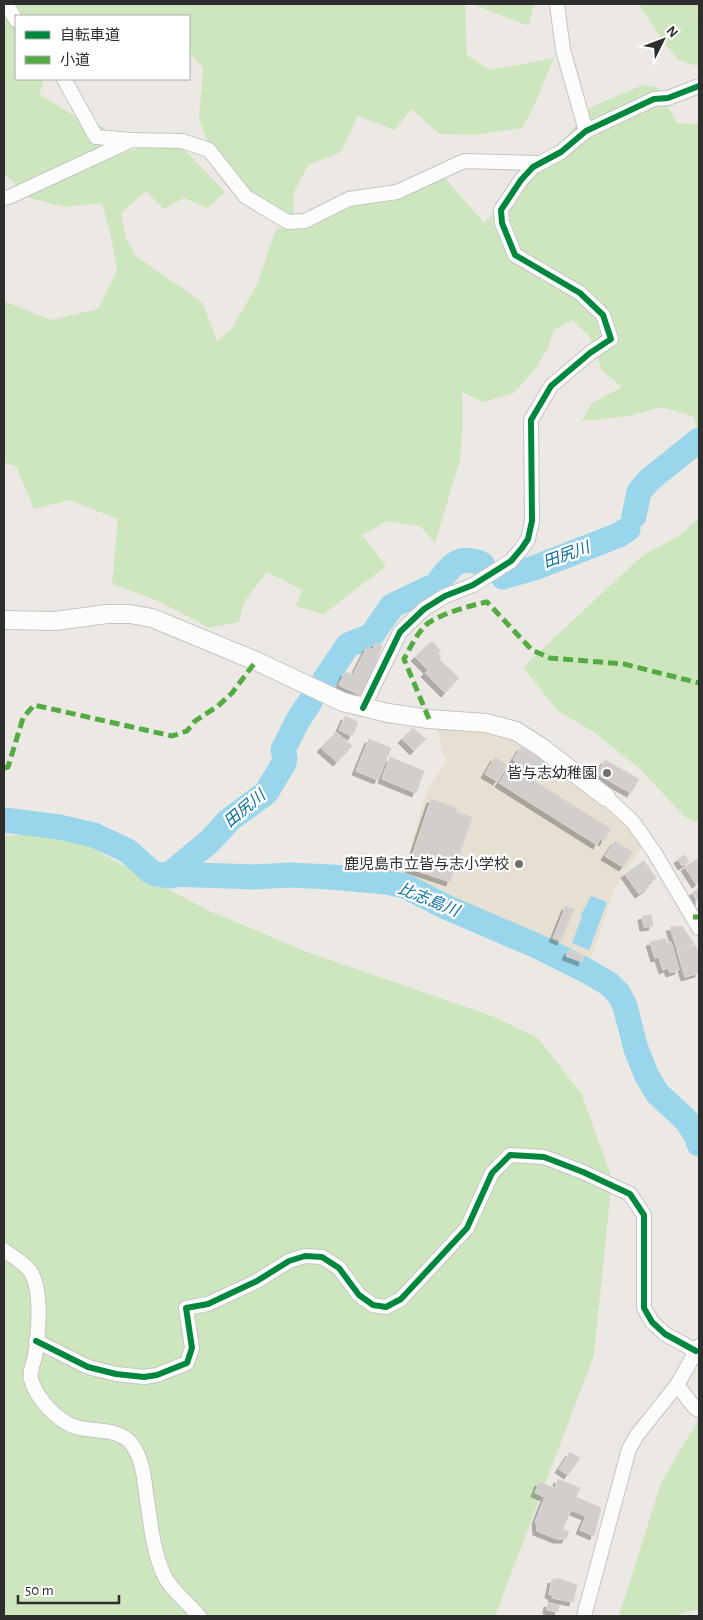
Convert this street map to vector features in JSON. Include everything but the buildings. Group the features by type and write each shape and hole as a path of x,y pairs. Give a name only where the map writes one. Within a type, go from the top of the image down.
{"street":[{"path":"6,4 15,18"},
{"path":"557,4 563,50 586,131"},
{"path":"65,80 96,138 182,140 209,150 246,198 288,222 305,221 349,199 397,192 464,161 540,163"},
{"path":"363,708 400,632 424,609 445,596 473,584 511,561 522,548 528,539 532,520 532,420 551,386 590,353 611,339 603,315 580,293 515,255 502,223 500,210 533,166 561,152 586,131 654,99 668,98 699,86"},
{"path":"4,198 132,140"},
{"path":"4,620 55,621 107,614 130,614 152,618 247,658 343,702 363,708 429,719 486,723 516,731 541,747 606,797 633,822 654,852 699,928"},
{"path":"36,1341 88,1367 116,1374 144,1377 157,1375 187,1363 192,1348 186,1308 208,1304 257,1280 289,1261 305,1256 322,1258 339,1268 359,1295 373,1305 386,1307 400,1299 467,1228 492,1173 510,1155 544,1157 583,1172 630,1194 644,1215 644,1308 652,1322 665,1334 698,1348 677,1385 637,1435 629,1449 584,1616"},
{"path":"4,1250 29,1269 36,1283 39,1300 31,1378 41,1401 57,1416 74,1427 122,1435 135,1449 143,1469 156,1550 163,1574 199,1616"},
{"path":"677,1385 695,1408 699,1410"}],"shaded area":[{"name":"鹿児島市立皆与志小学校","path":"443,727 504,735 606,804 643,845 615,888 592,956 581,967 404,883 416,826 428,788 448,760 443,756 438,730"}],"green space":[{"path":"4,4 465,4 467,55 490,70 554,58 534,106 522,128 476,135 440,134 411,109 395,130 358,116 341,152 308,165 294,192 293,216 241,186 212,154 199,119 203,68 190,53 190,15 15,15 15,80 44,80 39,94 73,115 105,128 113,157 144,146 178,143 225,192 208,208 184,198 164,209 146,191 121,213 126,238 136,256 203,303 217,341 233,327 258,283 276,229 313,225 381,191 436,168 484,223 545,161 593,106 643,85 658,88 677,123 699,124 699,433 693,416 661,407 629,416 582,421 592,403 622,387 602,370 590,337 572,320 554,330 547,350 536,368 514,393 483,402 462,392 463,422 460,460 435,543 420,526 387,521 362,535 386,566 324,614 296,606 302,590 267,572 244,602 239,622 210,628 156,600 112,584 118,519 69,500 34,509 16,466 4,463 4,301 51,320 98,309 117,270 111,236 102,203 65,207 30,198 7,176 4,177"},
{"path":"472,4 534,4 529,26"},
{"path":"638,4 699,4 697,17 699,20 698,66 680,61 667,46"},
{"path":"699,518 699,822 685,817 639,768 594,732 558,711 523,667 642,556 682,534"},
{"path":"30,834 65,839 93,846 102,854 207,910 307,952 492,1016 538,1038 582,1095 612,1179 594,1355 495,1616 4,1616 4,836"},
{"path":"699,1419 699,1609 682,1613 680,1616 619,1616 661,1483"}],"water":[{"path":"591,896 607,902 589,950 572,943 582,917 581,915"}],"waterway":[{"name":"田尻川","path":"634,516 639,492 649,480 699,440"},
{"name":"田尻川","path":"503,577 534,568 619,535 628,529"},
{"name":"田尻川","path":"325,679 348,645 371,636 392,606 434,587 450,568 459,561 466,560 482,564"},
{"name":"田尻川","path":"4,820 59,827 94,835 128,851 150,871 156,874 172,876 170,874 210,841 229,820 266,793 284,763 283,750 298,720 310,702"},
{"name":"比志島川","path":"170,874 331,877 386,882 405,886 446,907 539,947 587,971 609,984 619,994 625,1006 636,1049 647,1076 657,1093 686,1120 696,1135 699,1144"}],"marked path":[{"path":"429,719 404,659 419,633 430,622 454,611 487,602 532,650 550,658 624,664 699,683"},
{"path":"4,768 8,767 23,718 34,705 172,736 187,731 195,721 218,706 232,693 256,661"},
{"path":"693,917 699,917"}],"cycle path":[{"path":"363,708 400,632 424,609 445,596 473,585 511,561 522,548 528,539 532,521 531,420 551,386 590,353 611,339 603,315 580,293 515,255 502,223 501,210 521,180 533,167 561,152 586,131 654,99 668,98 699,86"},
{"path":"36,1341 88,1367 116,1374 144,1377 157,1375 187,1363 192,1348 186,1308 208,1304 257,1281 289,1261 305,1256 322,1257 339,1268 359,1295 373,1305 386,1307 401,1299 467,1228 492,1173 510,1155 544,1157 583,1172 630,1194 644,1215 644,1308 652,1322 665,1334 696,1351"}],"place":[{"name":"皆与志幼稚園","path":"607,773"},
{"name":"鹿児島市立皆与志小学校","path":"519,864"}]}
